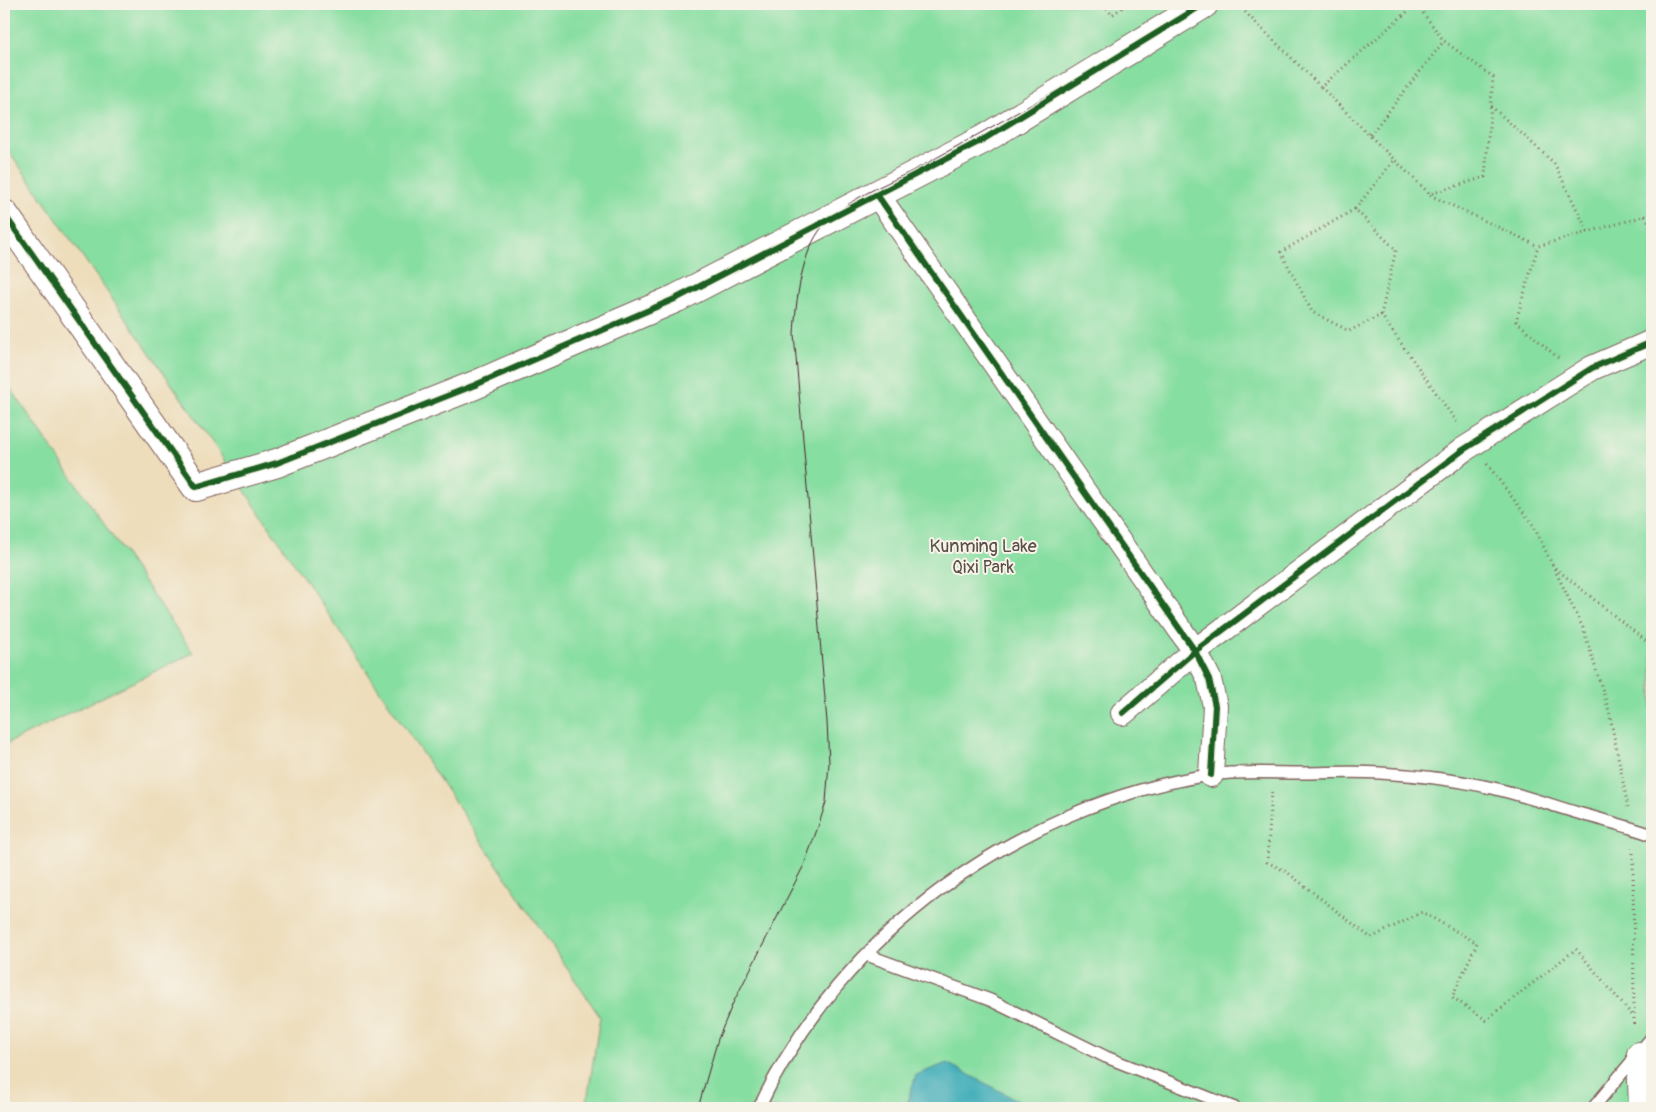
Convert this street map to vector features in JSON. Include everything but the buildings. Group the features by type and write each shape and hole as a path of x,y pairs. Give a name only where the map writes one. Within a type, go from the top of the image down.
{"street":[{"path":"4,214 196,487 277,463 475,385 677,298 878,196 984,139 1204,4"},
{"path":"878,196 1195,651 1209,679 1215,706 1211,775"},
{"path":"1123,713 1195,651 1463,450 1592,368 1652,342"},
{"path":"1641,1108 1645,1046"}],"lane":[{"path":"759,1108 773,1079 797,1039 837,988 867,955 912,911 952,880 997,852 1041,829 1102,802 1152,787 1211,775 1380,773 1484,786 1652,835"},
{"path":"867,955 990,1000 1106,1057 1235,1108"},
{"path":"1593,1108 1645,1046"}],"path":[{"path":"1104,4 1112,15 1128,4"},
{"path":"1239,4 1246,14 1430,194 1538,246 1645,216 1652,229"},
{"path":"1321,87 1417,4 1444,41 1493,77 1485,177 1430,194"},
{"path":"1370,135 1444,41"},
{"path":"1491,106 1554,163 1588,232"},
{"path":"1355,209 1394,160"},
{"path":"1538,246 1516,321 1579,377"},
{"path":"1553,566 1652,646"},
{"path":"1274,773 1267,862 1287,872 1370,938 1422,912 1477,943 1452,997 1486,1020 1576,949 1633,1015 1645,1046"},
{"path":"1633,829 1633,1015"}],"green space":[{"name":"Kunming Lake Qixi Park","path":"4,4 1652,4 1652,1108 586,1108 600,1017 210,439 4,144"},
{"path":"4,379 193,653 4,745"}],"water":[{"path":"947,1063 1032,1108 905,1108 916,1075"}],"tram line":[{"path":"698,1108 718,1039 733,1003 804,865 826,802 829,763 827,722 794,334 798,292 809,249 823,226 834,215 859,197 929,162 1064,86 1131,46 1195,4"}],"cycle path":[{"path":"4,214 196,487 277,463 475,385 677,298 984,139 1204,4"},
{"path":"878,196 1195,651 1209,679 1215,706 1211,775"},
{"path":"1123,713 1195,651 1463,450 1592,368 1652,342"}]}
